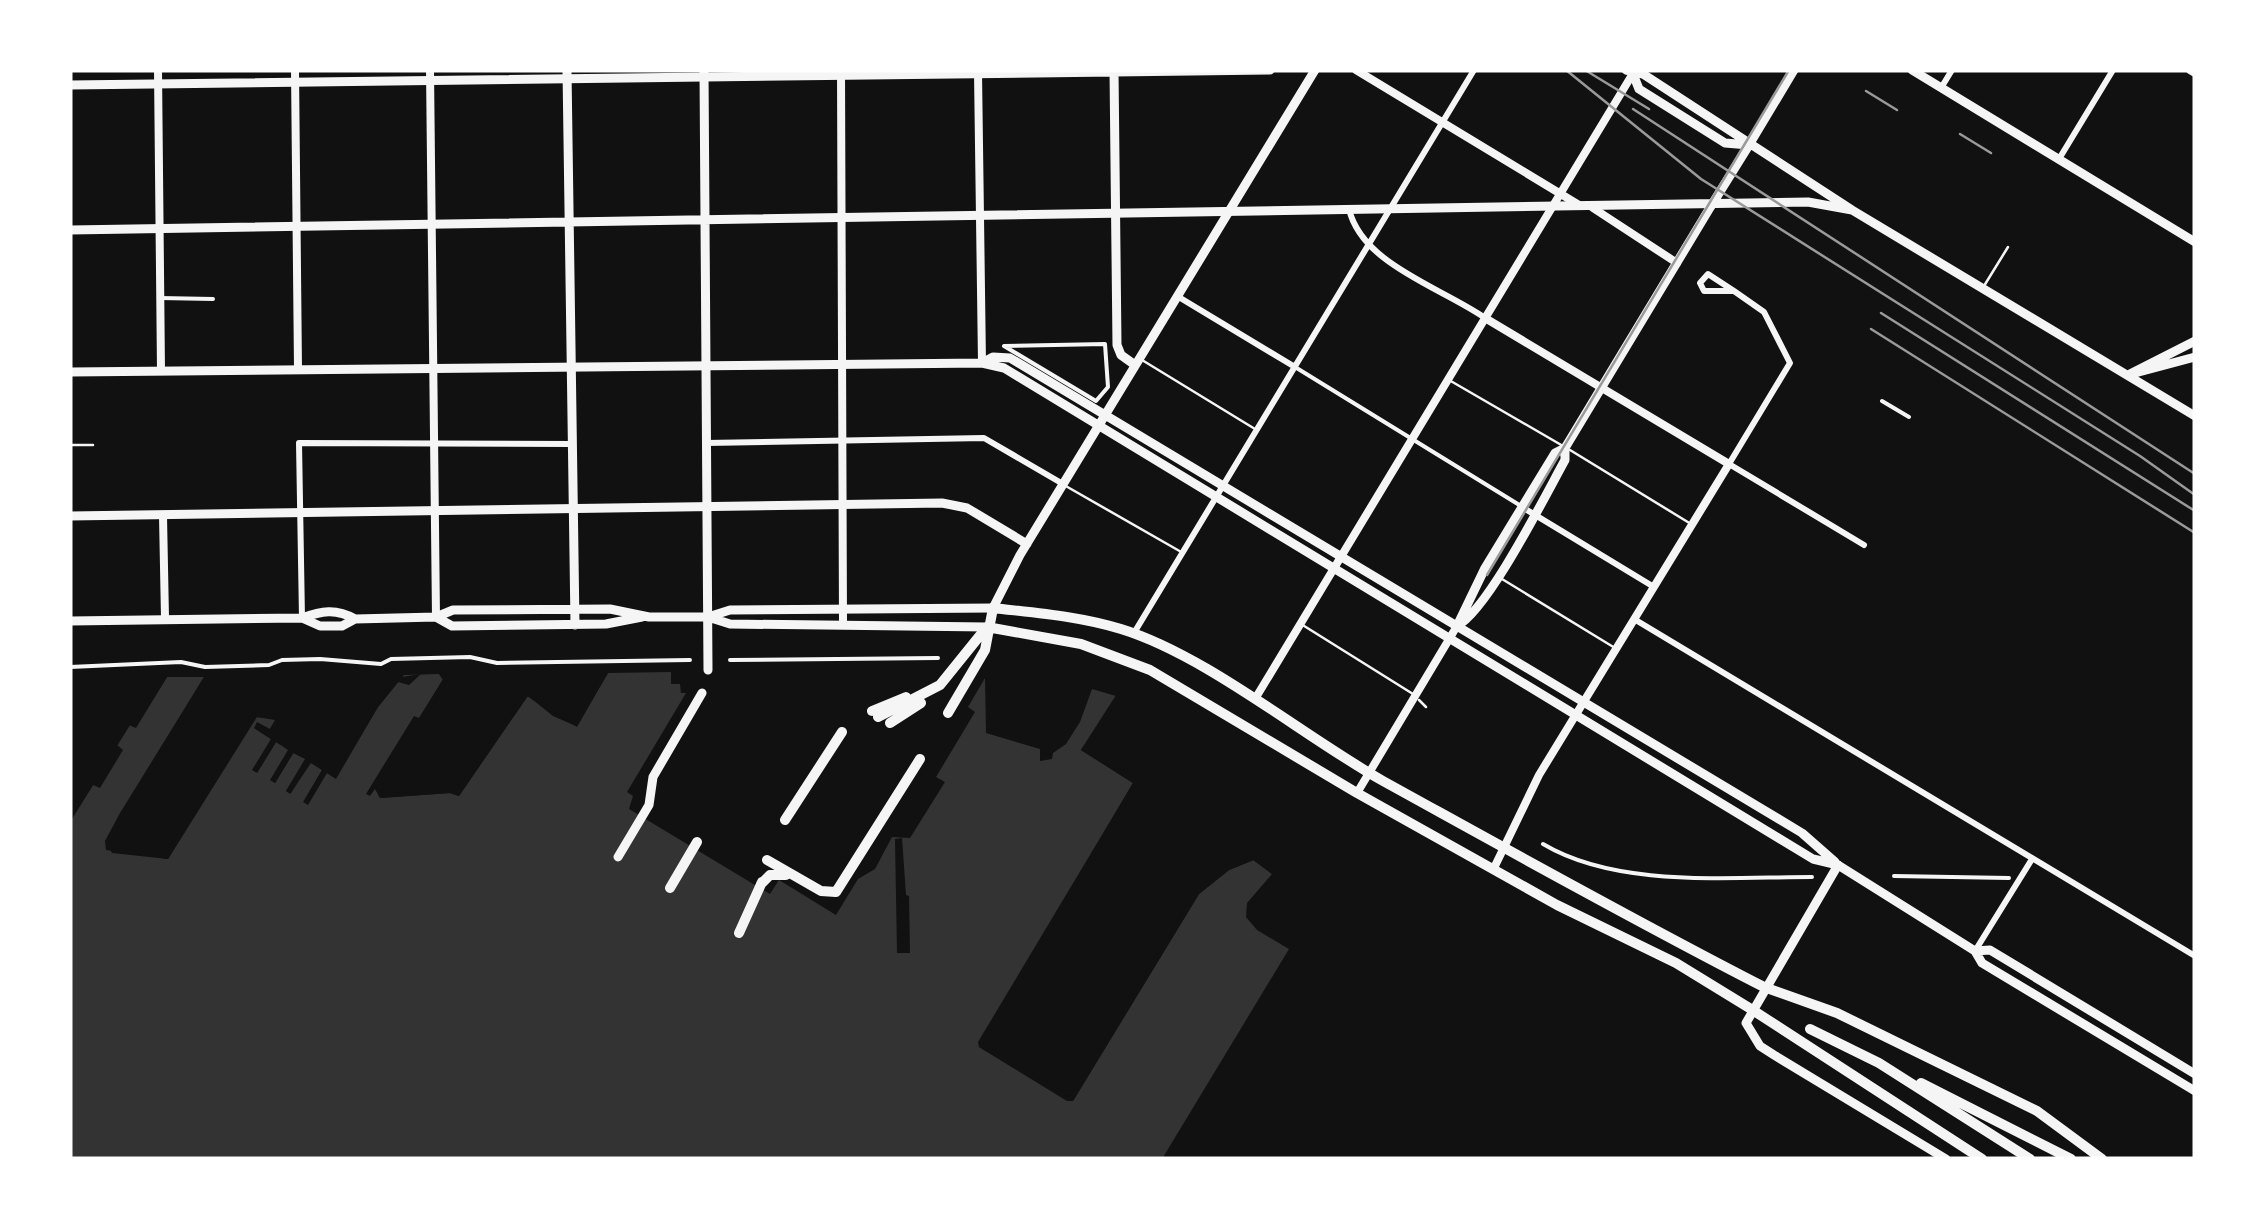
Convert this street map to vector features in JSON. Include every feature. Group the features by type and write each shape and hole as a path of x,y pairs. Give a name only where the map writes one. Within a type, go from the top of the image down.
{"highway":[{"path":"890,723 940,685 986,627 994,608 1084,620 1133,634 1180,655 1369,773 1567,886 1764,987 1837,1014 2036,1110 2102,1159"},
{"path":"986,627 1068,641 1120,656 1357,793 1676,963 1982,1159"},
{"path":"948,713 985,650 986,627"},
{"path":"875,714 940,685"},
{"path":"786,820 842,732"},
{"path":"761,884 770,874 784,874 823,897 838,893 920,759"},
{"path":"670,888 697,842"},
{"path":"739,933 770,862 822,891 833,893 846,883"},
{"path":"1810,1030 2071,1159"},
{"path":"1879,1063 2030,1159"}],"main road":[{"path":"70,85 566,74 1270,70"},
{"path":"708,618 730,610 994,608 1027,544 1315,70"},
{"path":"1456,626 1522,506 1555,454 1565,448 1794,70"},
{"path":"1912,70 2195,242"},
{"path":"1114,71 1118,348 1137,362"},
{"path":"1631,71 1639,89 1725,143 1749,144"},
{"path":"1631,71 1734,129 1749,144 1852,210 2195,416"},
{"path":"566,74 575,625"},
{"path":"704,74 708,670"},
{"path":"70,230 1808,202 1852,210"},
{"path":"2128,375 2195,340"},
{"path":"2128,375 2195,357"},
{"path":"70,372 982,363 1004,368 1223,486 1802,833 1838,865 1975,950 1982,964 2195,1091"},
{"path":"1102,419 1217,496 1813,860 1838,865"},
{"path":"1456,626 1468,620 1497,576 1566,460 1565,448"},
{"path":"70,516 844,504 957,506 1027,544"},
{"path":"70,620 302,618 330,612 355,619 436,617 453,610 574,609 708,618 730,624 986,627"},
{"path":"436,617 452,626 575,625 650,616"},
{"path":"618,858 651,796 653,777 702,693"},
{"path":"651,796 663,796"},
{"path":"1838,865 1750,1009 1746,1024 1760,1046 1946,1159"},
{"path":"1975,950 1990,950 2195,1074"}],"street":[{"path":"158,70 161,370"},
{"path":"295,70 298,369"},
{"path":"1356,70 1677,263"},
{"path":"1133,634 1474,70"},
{"path":"1941,88 1952,70"},
{"path":"2059,159 2113,70"},
{"path":"1253,702 1631,71"},
{"path":"842,72 843,624"},
{"path":"978,72 982,363"},
{"path":"430,76 436,617"},
{"path":"1349,209 1367,248 1603,385 1864,545"},
{"path":"1494,868 1576,715 1790,363 1764,312 1714,276 1700,280 1710,294 1734,292"},
{"path":"1178,296 1654,586"},
{"path":"160,298 213,299"},
{"path":"1105,344 1105,393 1096,402 1004,346 1105,344"},
{"path":"1882,401 1909,418"},
{"path":"706,443 984,438 1063,484"},
{"path":"302,618 299,442 572,444"},
{"path":"163,516 165,618"},
{"path":"1634,619 2195,956"},
{"path":"1357,793 1456,626"},
{"path":"70,667 180,662 215,666 320,659 381,664 391,659 470,656 498,662 690,660"},
{"path":"730,660 938,658"},
{"path":"1543,844 1578,862 1622,872 1812,876"},
{"path":"1975,950 2032,859"},
{"path":"1894,876 2009,878"}],"lane":[{"path":"1984,287 2008,247"},
{"path":"1137,362 1256,430"},
{"path":"1448,379 1692,524"},
{"path":"70,445 93,444"},
{"path":"1063,484 1183,553"},
{"path":"1497,576 1616,648"},
{"path":"1300,623 1414,695 1426,707"}],"shaded area":[{"path":"671,672 671,684 680,684 681,693 686,693 627,792 633,796 629,809 770,894 779,880 836,915 858,879 875,869 892,837 910,838 945,782 936,777 975,712 968,707 985,678 986,733 1040,749 1040,761 1052,759 1053,753 1066,744 1080,722 1092,689 1116,696 1081,750 1133,783 979,1047 1073,1101 1199,894 1229,870 1254,860 1272,874 1247,903 1246,917 1257,930 1289,949 1162,1159 70,1159 70,822 130,725 136,727 167,677 204,677 105,841 112,853 168,859 256,717 276,719 270,729 254,728 271,739 257,773 276,742 289,749 271,780 275,783 294,752 306,759 286,791 291,793 310,762 322,770 304,802 327,773 335,778 378,707 404,675 439,674 443,679 376,789 380,798 450,793 459,796 528,696 553,716 576,726 608,673"}],"pier":[{"path":"602,673 608,673 577,727 527,696 459,796 450,793 380,798 375,789 370,796 366,794 414,716 419,718 443,680 439,674 446,675 448,681 381,793 457,790 524,692 575,720"},
{"path":"421,674 409,685 398,682 378,707 336,779 327,773 308,805 303,802 322,770 311,763 290,794 286,791 305,759 293,753 275,783 270,780 288,750 276,742 257,773 252,770 271,739 254,728 257,722 270,729 275,720 257,717 168,859 106,850 105,841 120,813 204,677 209,677 110,843 113,848 166,854 254,712 279,715 281,721 273,734 334,771 395,678"},
{"path":"167,677 136,728 129,725 117,745 123,750 100,788 93,785 70,822 70,812 125,722 134,721 161,678"},
{"path":"1118,692 1120,698 1088,748 1138,784 983,1044 1070,1096 1195,891 1226,866 1252,856 1275,869 1272,874 1253,860 1229,870 1199,894 1073,1101 1067,1101 979,1047 978,1042 1133,783 1081,750"},
{"path":"902,838 910,953 897,953 895,839"}],"tram line":[{"path":"1487,575 1789,70"},
{"path":"1866,91 1897,110"},
{"path":"1960,134 1991,153"}],"railway":[{"path":"1566,70 1701,179 2140,456 2195,495"},
{"path":"1585,70 1649,109"},
{"path":"1633,109 2195,474"},
{"path":"1881,313 2195,511"},
{"path":"1871,329 2195,533"}]}
